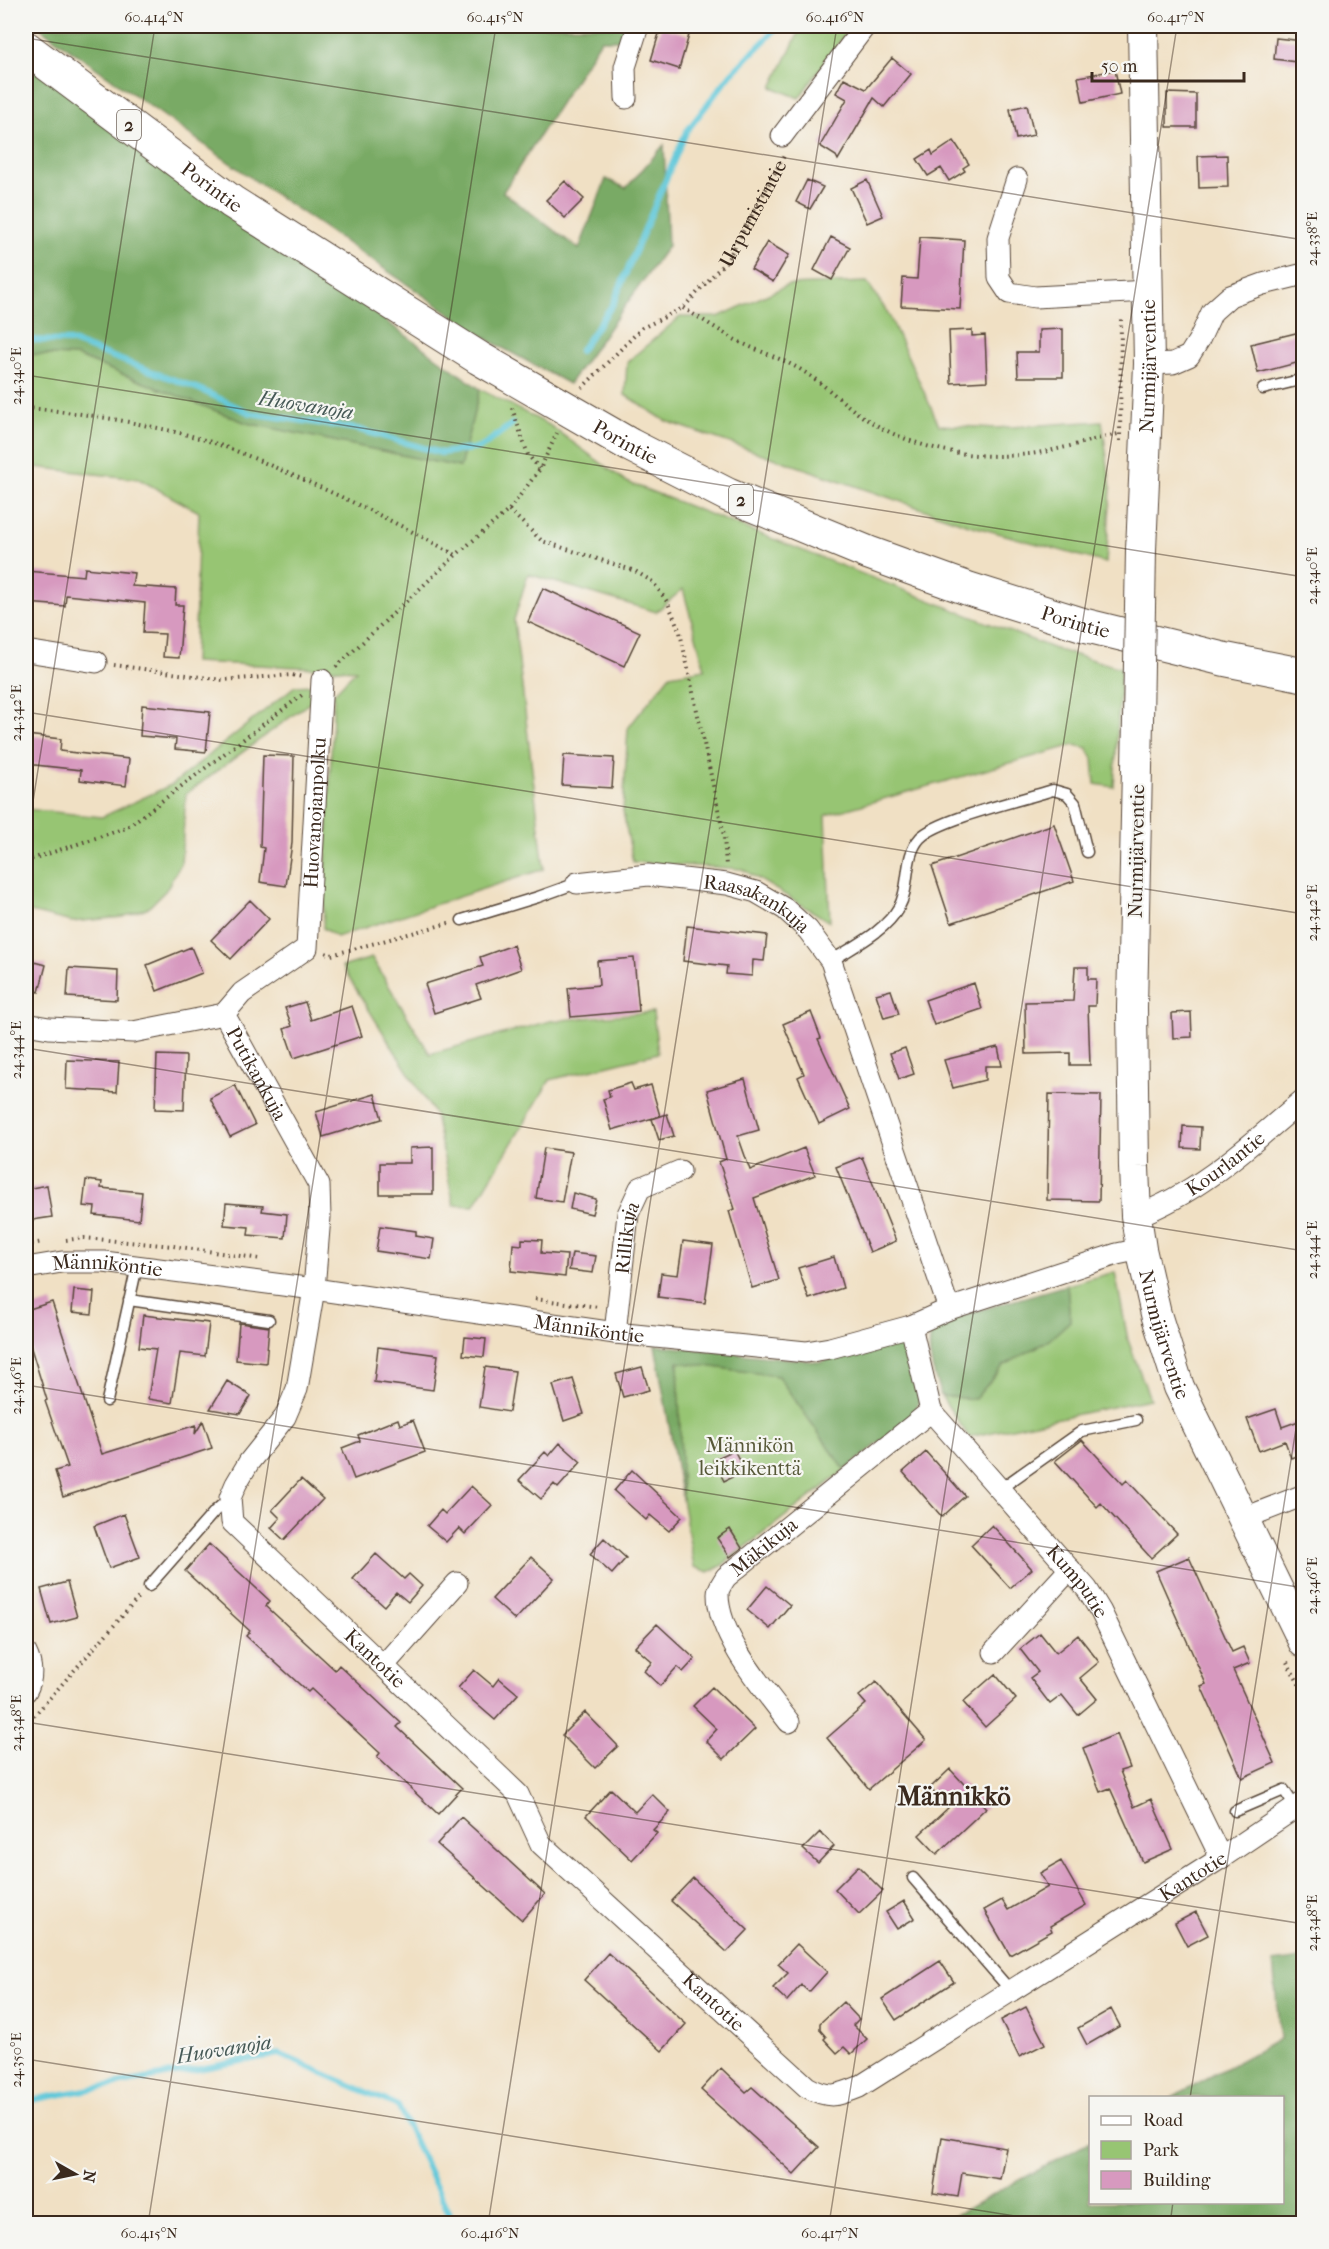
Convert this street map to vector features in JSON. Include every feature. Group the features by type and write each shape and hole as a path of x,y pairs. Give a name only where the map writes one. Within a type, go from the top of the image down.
{"highway":[{"name":"Porintie","path":"26,48 232,202 479,358 630,445 728,495 868,553 969,590 1084,625 1223,659 1304,675"}],"street":[{"path":"626,98 625,67 638,26"},
{"name":"Urpunistintie","path":"782,136 856,34 865,26"},
{"name":"Nurmijärventie","path":"1143,26 1149,364 1141,550 1132,1008 1136,1216 1156,1314 1179,1387 1304,1643"},
{"path":"1017,179 998,238 999,278 1009,293 1035,297 1148,291"},
{"path":"1149,364 1173,363 1189,356 1212,312 1230,296 1263,284 1304,274"},
{"path":"26,651 96,662"},
{"name":"Huovanojanpolku","path":"307,948 322,680"},
{"name":"Raasakankuja","path":"577,883 648,875 727,884 756,892 785,909 807,930 831,961 934,1269 950,1309"},
{"path":"224,1014 242,993 307,948"},
{"name":"Putikankuja","path":"26,1024 49,1028 133,1032 224,1014 319,1185 320,1217 314,1289"},
{"name":"Kourlantie","path":"1136,1216 1162,1207 1233,1159 1304,1099"},
{"name":"Rillikuja","path":"615,1333 628,1214 640,1188 680,1171"},
{"name":"Männiköntie","path":"26,1268 73,1262 104,1262 314,1289 615,1333 806,1352 830,1348 911,1326 950,1309 1117,1254 1141,1249"},
{"path":"230,1498 249,1462 285,1417 297,1389 314,1289"},
{"name":"Kumputie","path":"911,1326 930,1411 1087,1589 1101,1612 1221,1858"},
{"name":"Mäkikuja","path":"789,1722 740,1655 722,1616 718,1592 726,1577 930,1411"},
{"path":"1242,1519 1304,1495"},
{"name":"Kantotie","path":"230,1498 232,1522 518,1794 541,1844 807,2087 822,2095 839,2095 860,2087 1221,1858 1299,1805"},
{"path":"994,1652 1070,1569"},
{"path":"384,1665 457,1583"},
{"path":"26,1653 32,1664 26,1691"}],"lane":[{"path":"1263,389 1304,379"},
{"path":"831,961 882,928 899,907 906,883 910,855 921,837 942,824 1053,790 1067,794 1075,803 1088,852"},
{"name":"Raasakankuja","path":"462,920 577,883"},
{"path":"107,1401 137,1266"},
{"path":"129,1300 268,1320"},
{"path":"999,1489 1082,1431 1136,1420"},
{"path":"149,1586 215,1511 230,1498"},
{"path":"1235,1811 1284,1790 1299,1805"},
{"path":"913,1878 1011,1991"}],"path":[{"name":"Urpunistintie","path":"683,308 728,259 790,146 782,136"},
{"path":"578,392 642,328 683,308 735,339 796,367 823,384 866,419 929,447 955,453 1004,456 1031,454 1118,434"},
{"path":"511,406 528,455 540,470"},
{"path":"26,408 63,411 117,420 189,436 239,452 344,497 456,555"},
{"path":"509,510 543,541 636,571 653,582 668,603 680,633 724,836 727,884"},
{"path":"96,662 223,680 292,675 322,680"},
{"path":"307,948 330,955 462,920"},
{"path":"60,1240 84,1238 173,1246 268,1261"},
{"path":"26,1245 49,1242"},
{"path":"524,1297 617,1310"},
{"path":"26,1725 149,1586"}],"green space":[{"path":"37,26 625,26 621,40 601,40 503,192 579,249 606,179 626,188 664,145 668,246 569,384 492,342 254,180"},
{"path":"802,26 851,26 799,98 772,87"},
{"path":"26,61 480,389 460,467 247,423 76,356 26,354"},
{"path":"867,282 888,313 939,425 996,428 1102,421 1111,489 1106,563 969,525 666,421 625,395 627,362 680,317 718,317 788,285"},
{"path":"26,354 76,356 247,423 460,467 480,389 549,425 627,482 1055,649 1121,668 1114,787 1095,784 1093,759 1087,748 1074,745 826,815 830,922 742,869 633,862 623,811 628,728 670,675 705,669 683,589 656,612 528,574 514,620 544,869 337,937 323,928 334,693 356,670 194,662 199,512 139,479 26,466"},
{"path":"313,685 312,701 186,794 181,863 166,890 149,907 123,917 72,922 26,911 26,809 102,817 173,784 295,686"},
{"path":"372,958 430,1054 550,1021 653,1012 658,1053 550,1080 474,1206 454,1205 435,1115 342,967"},
{"path":"1115,1272 1128,1340 1150,1399 969,1437 941,1396 975,1399 1003,1366 1049,1340 1070,1321 1067,1285"},
{"path":"1067,1285 1070,1321 1049,1340 1003,1366 975,1399 941,1396 930,1350 932,1331 936,1323"},
{"path":"897,1338 909,1345 920,1399 913,1416 845,1470 778,1376 678,1362 682,1499 655,1345 821,1362"},
{"name":"Männikön leikkikenttä","path":"678,1362 778,1376 845,1470 721,1566 709,1572 694,1567 682,1499"},
{"path":"1303,1958 1303,2223 941,2223 1089,2143 1089,2204 1284,2204 1284,2096 1174,2096 1280,2039 1273,1962"}],"building":[{"path":"661,27 689,35 679,69 651,60"},
{"path":"1276,38 1304,41 1304,63 1274,59"},
{"path":"892,58 911,74 884,107 874,98 838,160 836,156 820,146 847,99 836,93 844,78 866,89"},
{"path":"1115,70 1120,94 1083,102 1078,77"},
{"path":"1167,93 1196,94 1196,127 1167,127"},
{"path":"1027,105 1034,135 1016,139 1010,109"},
{"path":"954,141 969,164 963,168 965,171 949,181 941,168 928,176 917,159 931,150 933,155"},
{"path":"1227,155 1228,187 1199,188 1198,156"},
{"path":"807,180 823,187 810,209 796,202"},
{"path":"867,180 883,216 867,223 851,188"},
{"path":"565,181 584,199 565,218 546,200"},
{"path":"831,237 850,247 832,280 814,270"},
{"path":"920,237 964,240 960,309 901,306 903,278 917,279"},
{"path":"767,242 789,255 773,282 751,269"},
{"path":"1063,329 1063,377 1018,377 1017,352 1039,352 1039,330"},
{"path":"972,330 972,336 985,335 987,381 951,383 949,331"},
{"path":"1304,331 1304,361 1258,373 1251,344"},
{"path":"85,568 134,573 132,586 176,589 175,605 183,605 179,658 163,657 165,634 143,633 145,603 66,595 65,606 26,603 26,571 84,576"},
{"path":"543,588 640,632 624,666 528,622"},
{"path":"142,705 210,712 206,752 175,749 176,739 140,736"},
{"path":"26,735 61,739 60,751 129,759 126,786 80,780 81,770 26,764"},
{"path":"263,755 294,756 292,843 286,886 260,882 264,848 260,847"},
{"path":"564,755 614,758 612,788 562,785"},
{"path":"1054,824 1074,881 951,923 932,866"},
{"path":"250,900 269,919 231,959 211,940"},
{"path":"687,926 767,935 764,961 753,960 752,976 726,974 727,966 683,961"},
{"path":"513,945 521,969 476,985 481,998 434,1013 425,984 483,966 480,957"},
{"path":"191,947 202,973 157,991 147,965"},
{"path":"634,958 639,1011 571,1017 568,988 599,985 597,961"},
{"path":"26,960 46,965 39,992 26,988"},
{"path":"1075,967 1088,967 1088,979 1096,979 1095,1006 1088,1006 1090,1065 1070,1065 1070,1053 1026,1054 1025,1002 1073,1001"},
{"path":"69,968 118,971 117,1000 67,997"},
{"path":"974,983 982,1009 934,1025 925,1000"},
{"path":"891,990 899,1014 884,1018 876,994"},
{"path":"305,1002 311,1020 352,1006 362,1036 294,1058 284,1029 292,1026 285,1008"},
{"path":"811,1012 821,1038 818,1039 850,1109 819,1124 798,1077 804,1074 783,1024"},
{"path":"1191,1012 1192,1037 1173,1038 1172,1013"},
{"path":"998,1047 1002,1066 985,1066 985,1080 953,1088 944,1060"},
{"path":"905,1048 914,1074 899,1079 890,1053"},
{"path":"157,1055 186,1056 184,1110 155,1109"},
{"path":"67,1060 119,1062 117,1092 66,1089"},
{"path":"745,1079 759,1130 738,1136 750,1170 804,1148 815,1175 754,1198 779,1280 752,1288 729,1211 735,1209 719,1162 726,1159 707,1090"},
{"path":"631,1083 634,1090 651,1085 660,1116 612,1130 603,1099 610,1097 608,1090"},
{"path":"235,1085 255,1125 230,1137 210,1098"},
{"path":"375,1094 382,1119 323,1137 316,1112"},
{"path":"1049,1094 1101,1095 1099,1201 1047,1200"},
{"path":"667,1114 674,1136 659,1140 652,1119"},
{"path":"1183,1126 1201,1127 1200,1149 1182,1148"},
{"path":"433,1147 433,1194 380,1194 380,1163 410,1163 410,1148"},
{"path":"544,1148 571,1152 562,1202 536,1198"},
{"path":"862,1157 896,1241 870,1252 836,1167"},
{"path":"86,1180 102,1182 101,1188 142,1192 139,1220 94,1215 95,1207 83,1206"},
{"path":"47,1185 52,1217 26,1221 26,1189"},
{"path":"573,1193 596,1199 592,1214 570,1209"},
{"path":"226,1203 263,1206 262,1211 287,1214 285,1238 248,1235 249,1227 224,1225"},
{"path":"380,1226 416,1231 416,1236 434,1239 431,1259 376,1251"},
{"path":"522,1239 542,1240 541,1253 567,1255 565,1277 511,1271 513,1244 522,1245"},
{"path":"683,1241 713,1245 705,1303 658,1297 661,1273 678,1275"},
{"path":"572,1253 596,1256 593,1273 569,1270"},
{"path":"834,1257 843,1288 809,1299 798,1268"},
{"path":"74,1290 94,1292 92,1314 72,1312"},
{"path":"52,1302 102,1454 196,1425 195,1434 203,1421 212,1448 63,1497 55,1471 68,1467 45,1401 47,1400 26,1332 26,1310"},
{"path":"143,1315 209,1323 205,1356 180,1353 172,1403 148,1399 156,1349 139,1347"},
{"path":"239,1323 269,1327 266,1363 236,1360"},
{"path":"465,1337 486,1339 484,1357 463,1355"},
{"path":"378,1347 438,1355 433,1390 374,1382"},
{"path":"485,1367 515,1371 509,1412 479,1407"},
{"path":"642,1367 649,1390 623,1397 616,1374"},
{"path":"573,1379 584,1414 564,1421 553,1385"},
{"path":"227,1381 251,1396 240,1414 210,1409"},
{"path":"1276,1409 1282,1427 1304,1419 1304,1453 1291,1458 1285,1441 1259,1451 1247,1419"},
{"path":"398,1419 400,1425 413,1420 425,1452 354,1479 342,1448 360,1441 358,1435"},
{"path":"1082,1440 1123,1484 1127,1480 1177,1534 1151,1558 1101,1503 1097,1507 1055,1461"},
{"path":"560,1443 581,1462 558,1488 554,1484 541,1499 519,1480 545,1452 549,1456"},
{"path":"734,1450 745,1471 724,1481 713,1460"},
{"path":"926,1452 965,1496 942,1517 903,1472"},
{"path":"632,1470 682,1517 669,1531 650,1515 646,1520 614,1491"},
{"path":"301,1479 323,1499 284,1540 271,1528 280,1518 272,1510"},
{"path":"471,1486 492,1505 465,1534 459,1528 446,1542 427,1526 441,1510 445,1514"},
{"path":"124,1514 140,1557 109,1568 94,1526"},
{"path":"992,1525 1032,1569 1010,1588 971,1545"},
{"path":"730,1529 742,1548 730,1557 717,1538"},
{"path":"604,1538 626,1558 612,1574 590,1554"},
{"path":"209,1544 270,1601 266,1606 335,1670 339,1665 401,1723 397,1727 462,1788 438,1814 377,1757 380,1753 311,1689 308,1692 246,1636 250,1631 185,1571"},
{"path":"376,1554 404,1579 409,1574 422,1586 408,1602 396,1592 384,1606 353,1579"},
{"path":"531,1557 554,1578 515,1620 492,1599"},
{"path":"1189,1557 1232,1652 1243,1647 1250,1663 1233,1670 1275,1763 1242,1778 1201,1686 1206,1684 1156,1571"},
{"path":"67,1582 77,1617 51,1624 41,1589"},
{"path":"767,1586 790,1605 770,1629 747,1610"},
{"path":"657,1624 695,1659 683,1672 677,1667 660,1686 644,1671 652,1662 635,1647"},
{"path":"1040,1633 1056,1653 1078,1635 1099,1662 1080,1678 1097,1699 1078,1715 1062,1695 1050,1704 1030,1678 1038,1672 1020,1649"},
{"path":"474,1670 493,1686 499,1678 518,1694 495,1720 458,1688"},
{"path":"995,1674 1016,1699 985,1727 963,1702"},
{"path":"876,1682 926,1740 869,1789 827,1738 866,1704 859,1696"},
{"path":"712,1687 755,1729 724,1759 706,1741 717,1729 693,1706"},
{"path":"585,1712 618,1746 595,1768 562,1735"},
{"path":"1117,1734 1130,1768 1120,1771 1134,1807 1151,1799 1173,1849 1143,1862 1110,1788 1100,1792 1083,1748"},
{"path":"950,1769 986,1808 937,1854 919,1835 948,1808 930,1788"},
{"path":"611,1789 635,1812 652,1794 670,1812 653,1830 657,1833 632,1860 586,1816"},
{"path":"461,1817 545,1894 522,1920 437,1844"},
{"path":"820,1832 834,1846 818,1863 803,1849"},
{"path":"1061,1861 1086,1905 1050,1926 1052,1931 1010,1955 984,1910 1002,1900 1008,1910 1048,1887 1040,1873"},
{"path":"858,1866 883,1891 859,1914 835,1889"},
{"path":"693,1878 748,1930 727,1952 671,1901"},
{"path":"904,1901 915,1918 897,1929 886,1912"},
{"path":"1196,1912 1208,1935 1187,1946 1175,1923"},
{"path":"797,1944 827,1972 809,1992 801,1985 787,2001 773,1988 788,1973 778,1964"},
{"path":"608,1953 686,2024 662,2051 584,1980"},
{"path":"940,1961 954,1982 896,2020 882,1999"},
{"path":"843,2002 859,2019 853,2025 867,2039 851,2054 844,2047 837,2053 824,2039 826,2037 820,2030 820,2023"},
{"path":"1026,2007 1045,2044 1019,2057 1001,2020"},
{"path":"1111,2009 1120,2026 1087,2045 1078,2028"},
{"path":"721,2068 746,2092 752,2087 819,2147 794,2174 701,2090"},
{"path":"942,2137 1006,2148 1000,2179 962,2173 958,2197 933,2193"}],"waterway":[{"name":"Huovanoja","path":"580,351 613,304 686,132 731,74 779,26"},
{"name":"Huovanoja","path":"26,340 70,341 199,389 250,413 357,429 441,453 480,448 512,424"},
{"name":"Huovanoja","path":"26,2101 279,2054 398,2106 454,2224"}],"district":[{"name":"Männikkö","path":"954,1796"}]}
